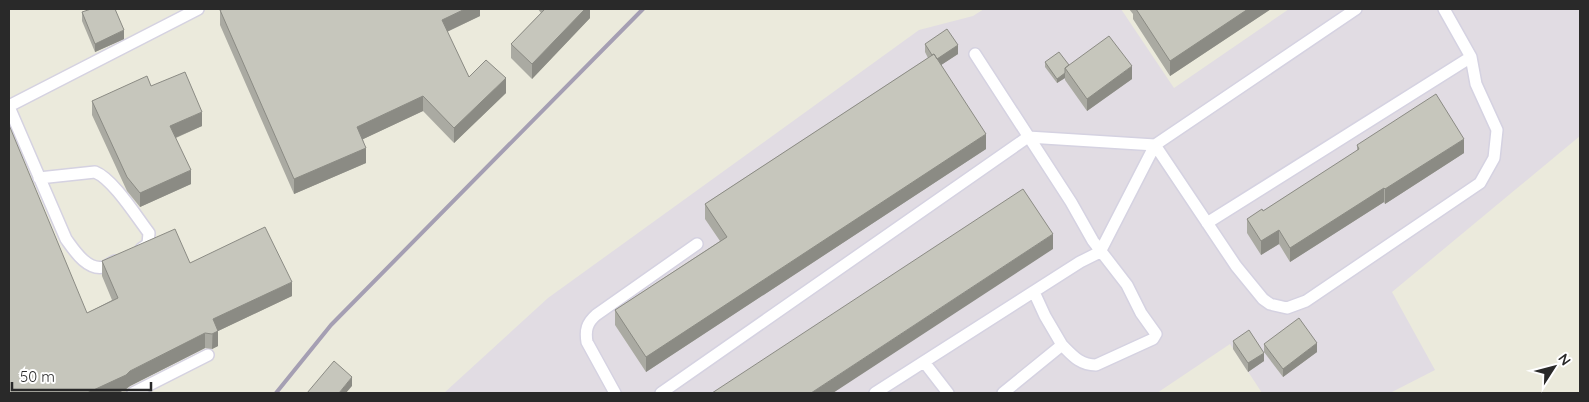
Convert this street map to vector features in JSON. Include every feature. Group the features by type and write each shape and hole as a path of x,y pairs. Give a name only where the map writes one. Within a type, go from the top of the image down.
{"lane":[{"path":"39,178 94,172 100,174 111,183 149,233 148,244 103,267 97,267 80,257 66,239 39,178 9,107 198,9"},
{"path":"875,393 1080,262 1100,252 1155,145 1356,9"},
{"path":"1155,145 1236,266 1263,299 1270,304 1288,308 1306,301 1480,183 1494,158 1497,130 1476,84 1471,57 1444,9"},
{"path":"975,54 1071,202 1100,252 1127,285 1141,314 1151,326 1156,337 1096,365 1087,365 1078,360 1062,345 1034,292"},
{"path":"1206,223 1471,57"},
{"path":"661,393 1028,137 1155,145"},
{"path":"616,393 587,342 586,333 590,320 697,244"},
{"path":"1003,393 1062,345"},
{"path":"133,393 208,355"},
{"path":"924,362 948,393"}],"shaded area":[{"path":"984,9 1121,9 1174,88 1289,9 1580,9 1580,136 1392,292 1435,370 1390,393 1262,393 1230,344 1157,393 444,393 548,298 919,30 973,16"}],"building":[{"path":"91,9 115,9 124,30 95,44 82,12"},
{"path":"465,9 442,20 469,77 486,60 506,78 454,128 423,96 357,127 366,148 294,179 220,10"},
{"path":"545,9 585,9 532,64 511,44"},
{"path":"1136,9 1248,9 1170,61"},
{"path":"947,29 958,45 937,59 925,44"},
{"path":"1109,36 1132,66 1087,99 1065,68"},
{"path":"1059,52 1069,65 1065,68 1065,73 1057,79 1045,62"},
{"path":"934,54 986,134 646,357 615,310 727,237 705,204"},
{"path":"185,72 202,112 170,126 191,170 140,193 127,177 92,101 147,76 151,86"},
{"path":"1436,94 1464,139 1290,248 1279,230 1261,241 1247,219 1262,209 1263,211 1359,149 1357,145"},
{"path":"9,125 87,313 118,298 102,261 175,229 190,263 265,227 292,282 213,319 218,331 212,334 205,333 130,371 126,375 87,393 9,393"},
{"path":"1023,189 1053,234 811,393 712,393"},
{"path":"1299,318 1317,343 1283,369 1264,344"},
{"path":"1249,330 1264,353 1248,363 1233,341"},
{"path":"334,361 352,377 339,393 307,393"}],"railway":[{"path":"276,393 331,325 643,9"}]}
